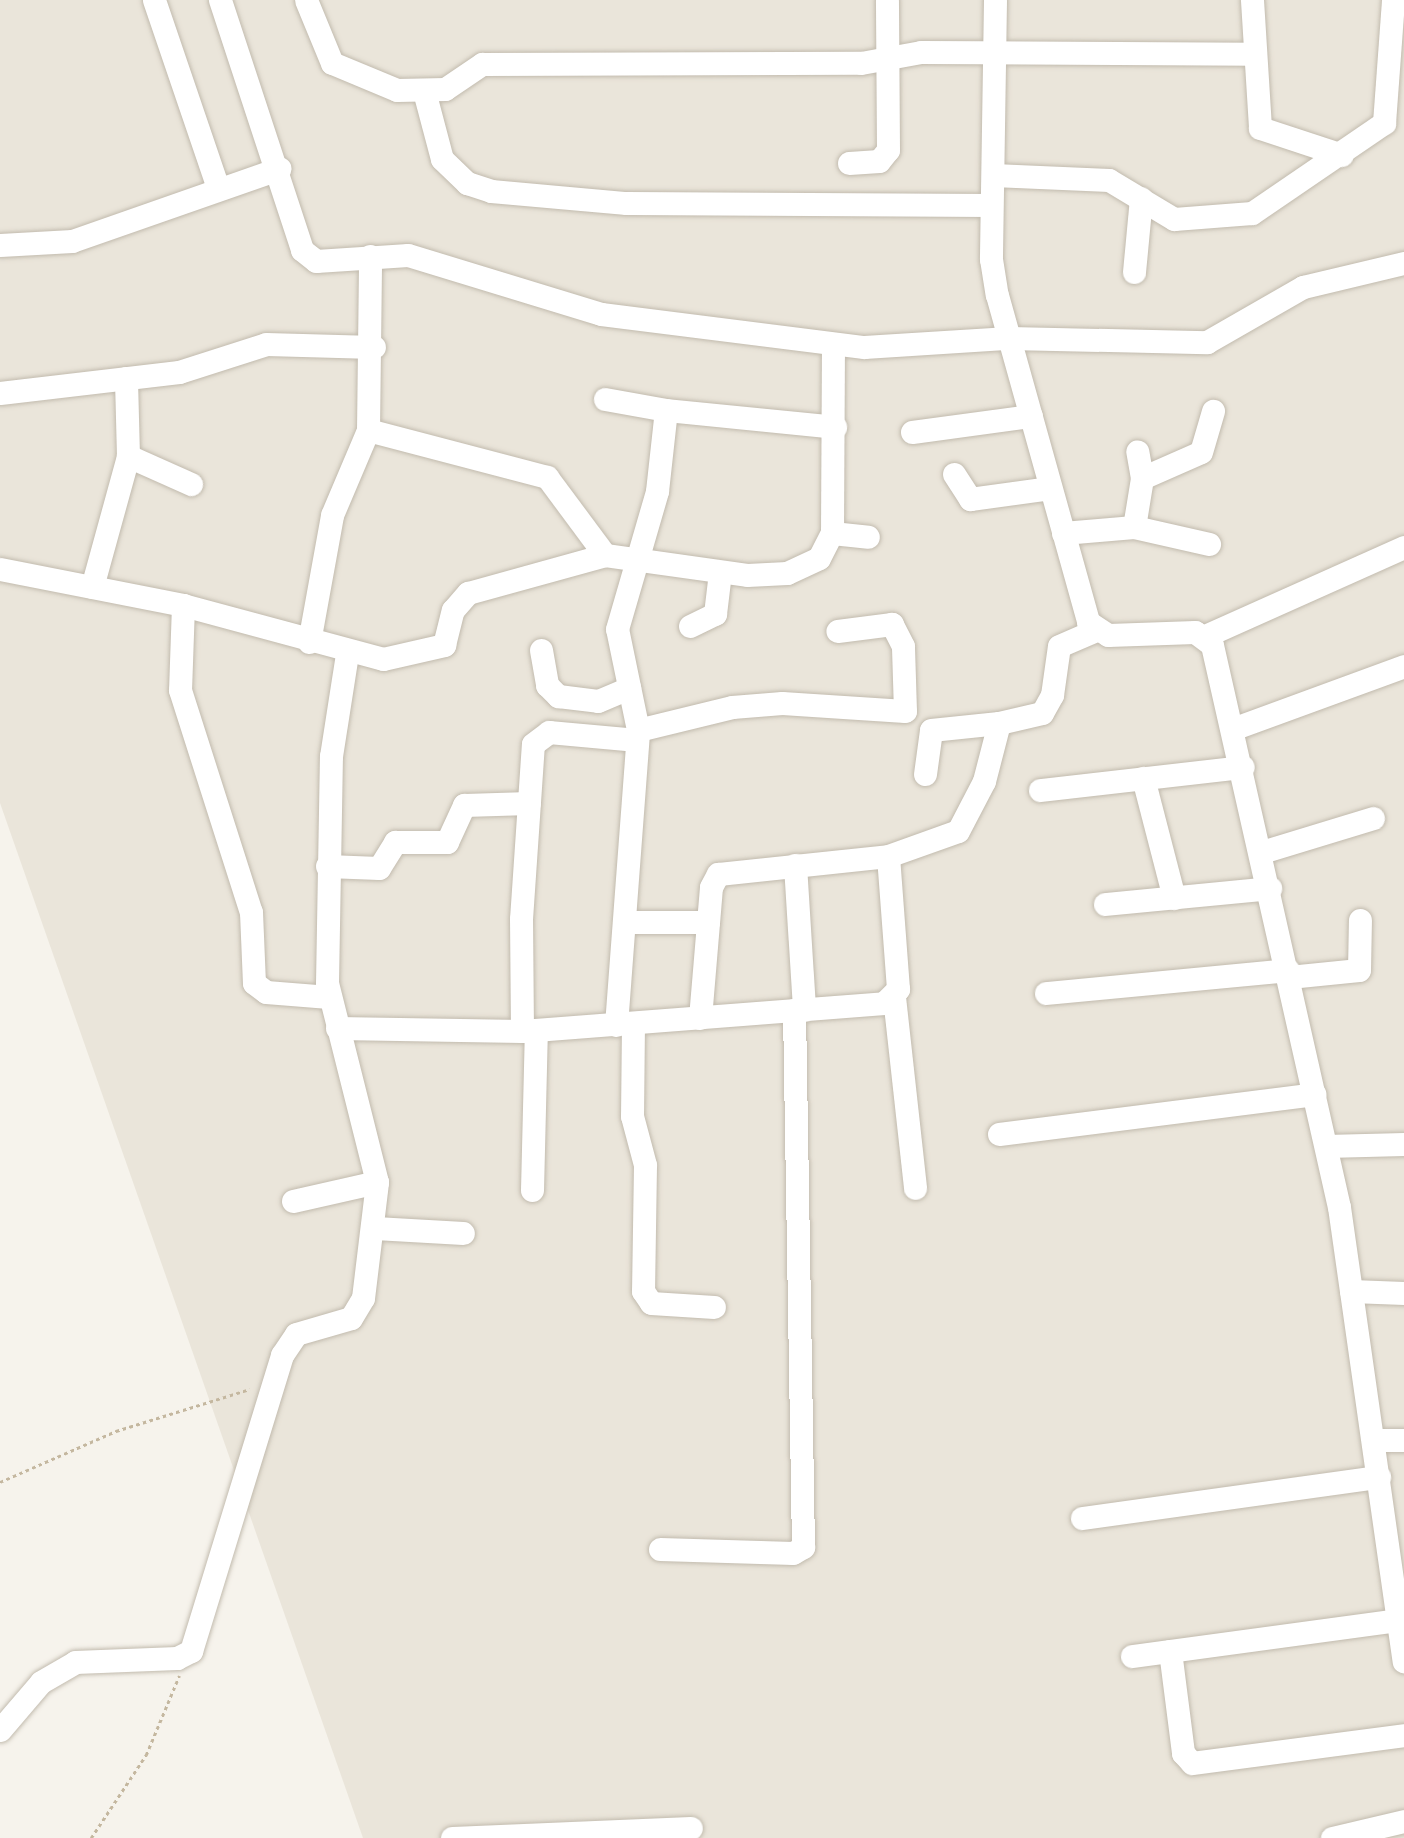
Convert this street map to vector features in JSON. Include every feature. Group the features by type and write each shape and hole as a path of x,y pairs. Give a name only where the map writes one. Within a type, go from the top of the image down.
{"street":[{"path":"153,0 218,188"},
{"path":"220,0 280,168 307,259 417,256 601,314 833,347 1009,338 1207,342 1303,287 1404,263"},
{"path":"306,0 338,69 388,89 424,91 452,85 482,64 887,59 921,52 995,55 1253,54"},
{"path":"849,163 879,162 888,150 887,0"},
{"path":"995,0 992,274 1084,612 1096,630"},
{"path":"1252,0 1253,54 1260,128 1342,155"},
{"path":"993,175 1109,180 1141,198 1164,218 1237,217 1276,201 1378,130 1396,114 1394,0"},
{"path":"424,91 442,159 467,183 491,191 617,202 991,205"},
{"path":"0,245 72,241 280,168"},
{"path":"1134,272 1141,198"},
{"path":"309,642 331,515 368,430 374,347 370,256"},
{"path":"0,393 179,372 266,344 374,347"},
{"path":"0,569 183,605 347,654 383,659 436,650 468,593 605,555 720,572 771,575 809,565 832,533 835,428 833,347"},
{"path":"92,587 128,456 126,378"},
{"path":"605,399 666,410 835,428"},
{"path":"666,410 657,491 639,561 617,629 638,735 624,922 625,1024 632,1116 645,1165 643,1291 651,1303 714,1307"},
{"path":"1142,478 1201,452 1213,411"},
{"path":"912,432 1031,416"},
{"path":"368,430 547,477 605,555"},
{"path":"1134,527 1142,478 1137,451"},
{"path":"128,456 191,484"},
{"path":"954,474 970,499 1051,488"},
{"path":"1063,533 1134,527 1209,544"},
{"path":"832,533 868,537"},
{"path":"925,774 931,730 999,723 1042,713 1052,695 1059,646 1096,630 1205,636 1404,547"},
{"path":"690,626 715,614 720,572"},
{"path":"183,605 180,690 251,912 254,983 266,992 328,997"},
{"path":"532,1190 529,803 533,744 543,732 638,735 770,704 905,711 903,646 892,624 837,631"},
{"path":"1205,636 1235,728 1326,1146 1379,1477 1397,1546 1399,1620 1404,1661"},
{"path":"541,650 547,685 558,696 598,701 629,688"},
{"path":"0,1730 41,1682 75,1662 184,1656 274,1382 296,1334 357,1312 374,1228 377,1182 328,997 327,866 333,730 347,654"},
{"path":"1235,728 1404,666"},
{"path":"700,1018 708,922 718,874 888,856 958,831 984,782 999,723"},
{"path":"1040,790 1243,767"},
{"path":"1143,778 1174,898"},
{"path":"327,866 379,868 395,842 447,842 464,805 529,803"},
{"path":"1262,852 1373,818"},
{"path":"888,856 894,997 915,1188"},
{"path":"660,1549 793,1553 803,1547 799,1010 795,865"},
{"path":"1105,904 1270,888"},
{"path":"1046,993 1288,973 1359,970 1360,920"},
{"path":"624,922 708,922"},
{"path":"337,1028 529,1031 799,1010 894,997"},
{"path":"999,1134 1314,1094"},
{"path":"1326,1146 1404,1144"},
{"path":"293,1201 377,1182"},
{"path":"374,1228 463,1233"},
{"path":"1351,1291 1404,1293"},
{"path":"1373,1440 1404,1440"},
{"path":"1082,1518 1379,1477"},
{"path":"1132,1656 1399,1620"},
{"path":"1170,1651 1183,1752 1192,1763 1404,1735"},
{"path":"1332,1838 1404,1821"},
{"path":"452,1838 691,1828"}],"path":[{"path":"0,1482 116,1431 274,1382"},
{"path":"91,1838 163,1725 184,1656"}],"shaded area":[{"path":"0,0 1404,0 1404,1838 363,1838 0,803"}]}
